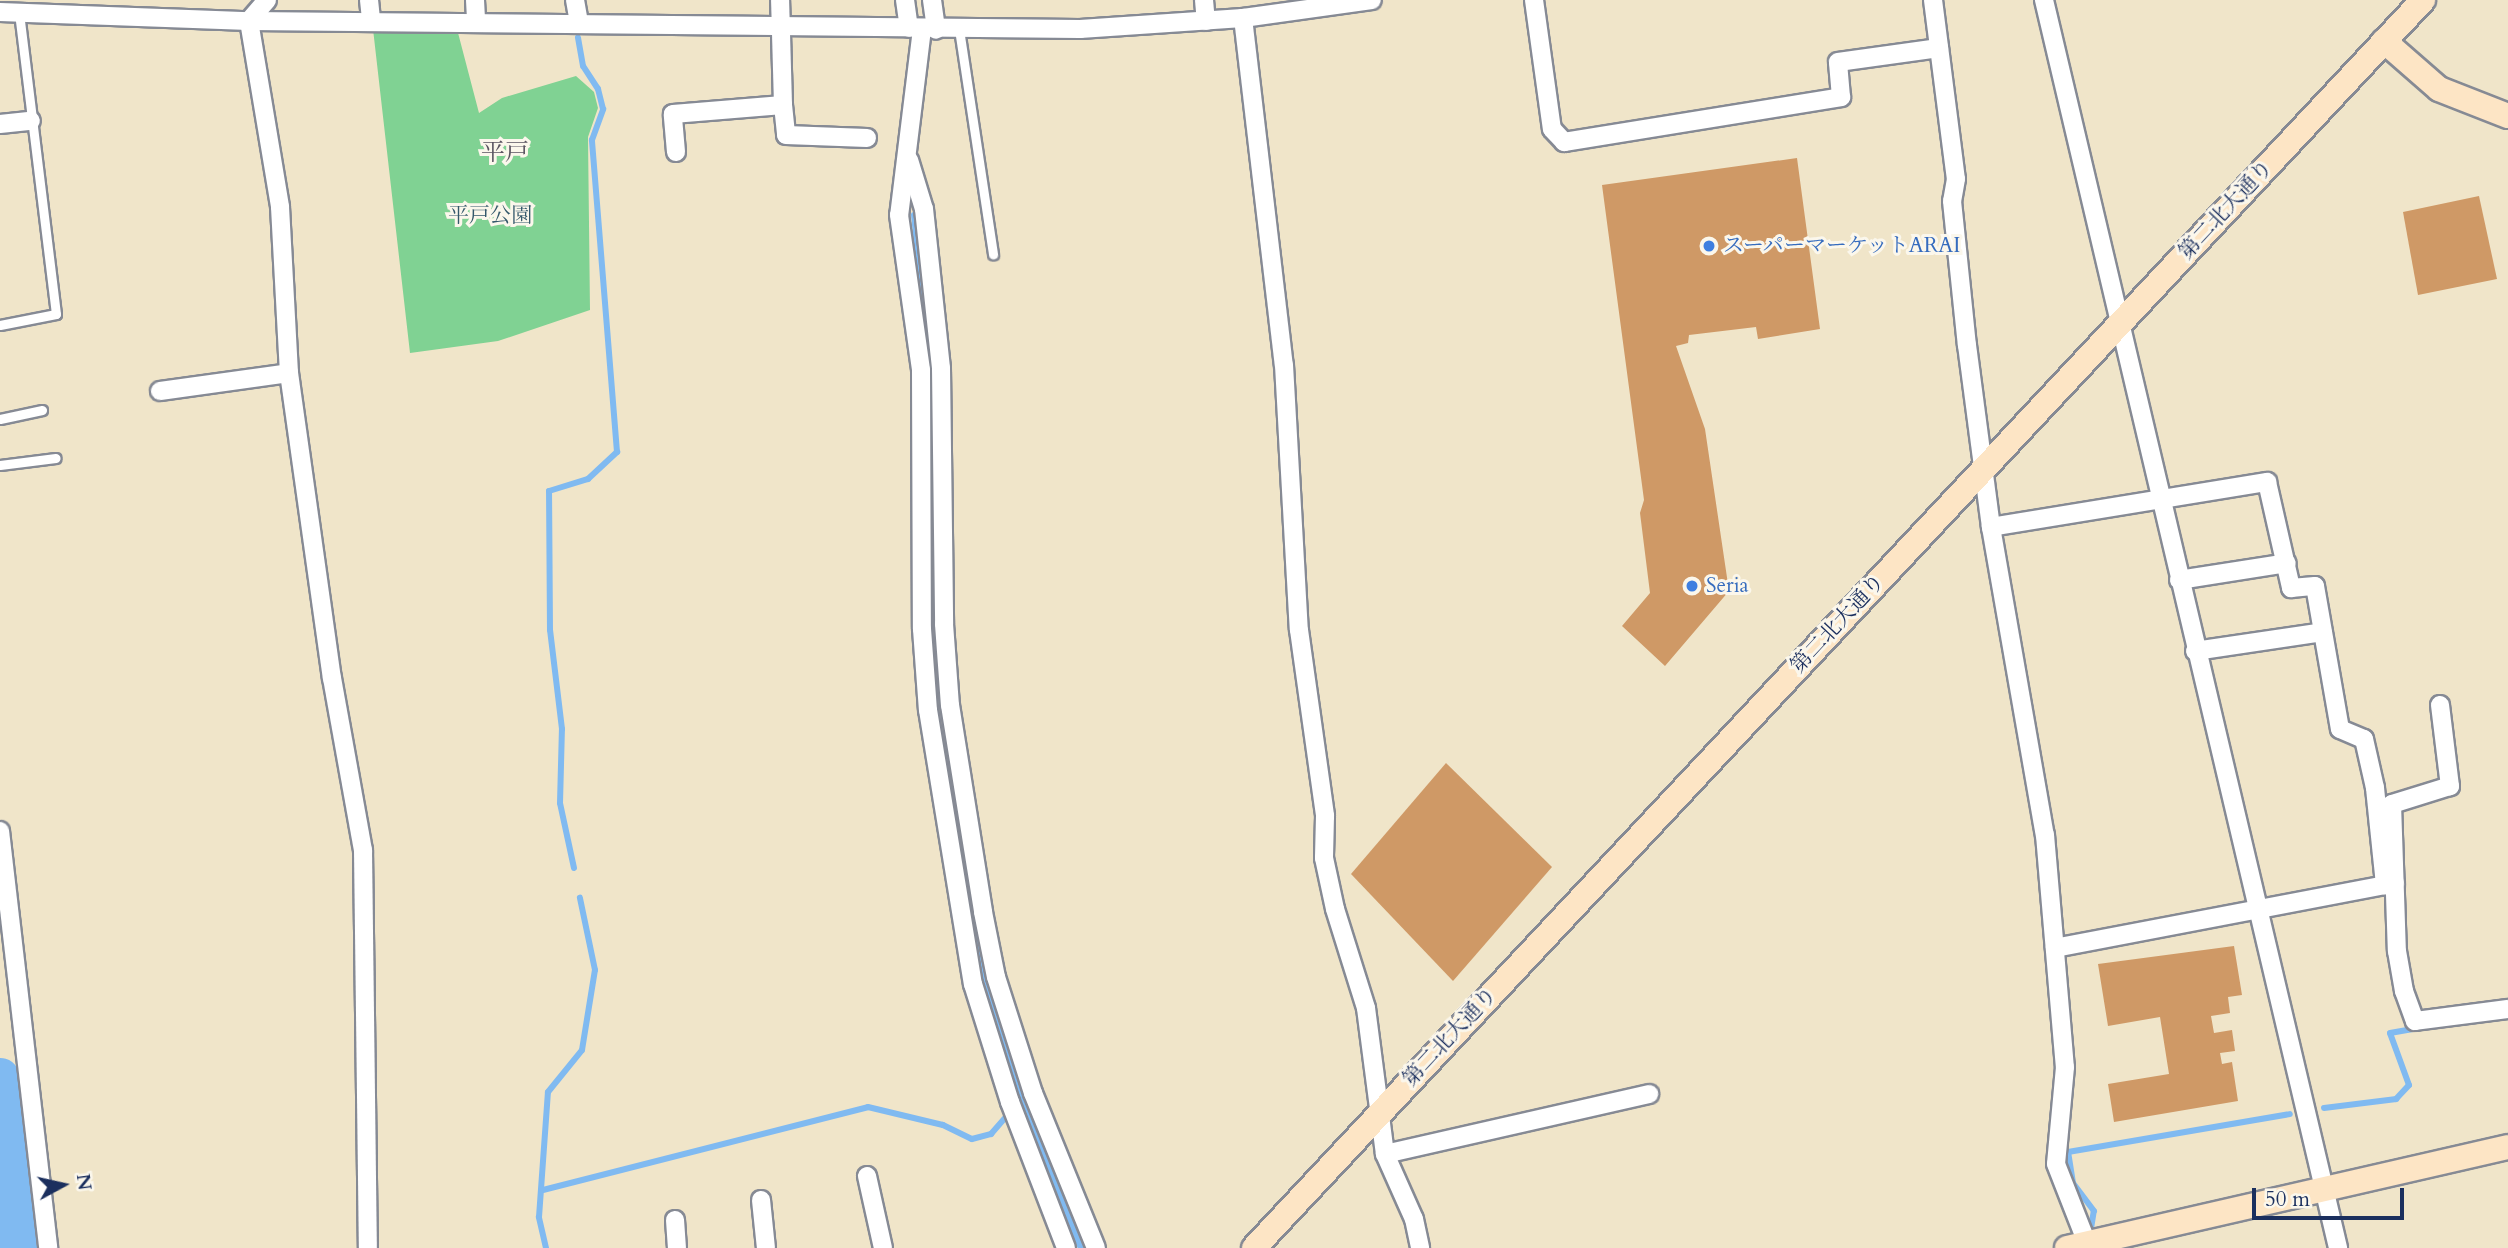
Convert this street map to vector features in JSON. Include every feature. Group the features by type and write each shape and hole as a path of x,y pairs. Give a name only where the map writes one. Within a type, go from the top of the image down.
{"street":[{"path":"249,21 267,0"},
{"path":"369,0 371,20"},
{"path":"475,0 476,20"},
{"path":"575,0 579,23"},
{"path":"780,0 786,135 867,138"},
{"path":"905,0 922,29"},
{"path":"932,0 922,29 899,215 923,408 922,629 996,977 1033,1093 1096,1248"},
{"path":"1204,0 1206,20"},
{"path":"0,12 19,13 58,8 249,21 476,20 922,29 1080,29 1243,18 1332,3 1372,0"},
{"path":"1534,0 1552,129 1564,142 1841,97 1838,62 1940,48"},
{"path":"1933,0 1956,179 1952,201 1967,345 1991,527 2045,835 2065,1067 2056,1164 2082,1246 2508,1147"},
{"path":"2044,0 2195,651 2338,1248"},
{"name":"第二北大通り","path":"1254,1248 2423,0"},
{"path":"1243,18 1284,365 1299,630 1325,816 1324,858 1335,909 1366,1008 1385,1154 1414,1219 1420,1248"},
{"path":"249,21 280,207 289,373 332,678 363,850 368,1248"},
{"path":"2384,41 2439,89 2508,116"},
{"path":"676,152 673,114 783,105"},
{"path":"0,124 31,121"},
{"path":"907,153 924,209 941,368 944,624 940,709 973,984 1010,1102 1066,1248"},
{"path":"160,391 289,373"},
{"path":"1991,527 2267,482 2291,588 2315,586 2340,729 2364,739 2391,884 2397,951 2404,991 2415,1021 2508,1009"},
{"path":"2179,580 2287,562"},
{"path":"2195,651 2323,632"},
{"path":"2391,884 2392,804 2450,786 2440,705"},
{"path":"0,831 48,1248"},
{"path":"2055,948 2391,884"},
{"path":"1385,1154 1648,1094"},
{"path":"867,1176 883,1248"},
{"path":"761,1200 766,1248"},
{"path":"675,1220 677,1248"}],"lane":[{"path":"0,325 56,314 19,13"},
{"path":"959,29 993,254"},
{"path":"0,419 42,410"},
{"path":"0,465 56,458"}],"green space":[{"name":"平戸公園","path":"373,29 457,29 479,113 502,98 576,76 594,92 598,108 588,137 590,310 498,341 410,353"}],"building":[{"path":"1797,158 1820,329 1758,339 1756,327 1689,335 1688,343 1676,346 1705,429 1729,591 1665,666 1622,626 1650,593 1640,513 1644,500 1602,185"},
{"path":"2479,196 2497,279 2418,295 2403,212"},
{"path":"1446,763 1552,867 1453,981 1351,874"},
{"path":"2234,946 2242,995 2228,997 2230,1013 2211,1016 2214,1033 2232,1030 2235,1051 2220,1053 2222,1064 2232,1062 2238,1101 2114,1122 2108,1084 2169,1074 2160,1017 2108,1026 2098,964"}],"waterway":[{"path":"574,868 560,803 562,729 550,630 549,491 588,479 617,452 592,140 603,109 598,89 583,66 578,37"},
{"path":"914,215 933,402"},
{"path":"940,686 972,915 986,978 1021,1099 1081,1248"},
{"path":"546,1248 539,1217 548,1092 582,1050 595,970 580,898"},
{"path":"2324,1108 2396,1099 2409,1085 2390,1033 2419,1028"},
{"path":"0,1076 18,1248"},
{"path":"543,1190 868,1107 943,1125 972,1139 991,1134 1011,1111"},
{"path":"2090,1235 2094,1211 2073,1183 2068,1152 2290,1114"}],"place":[{"name":"スーパーマーケットARAI","path":"1709,246"},
{"name":"Seria","path":"1692,586"}],"district":[{"name":"平戸","path":"505,153"}]}
